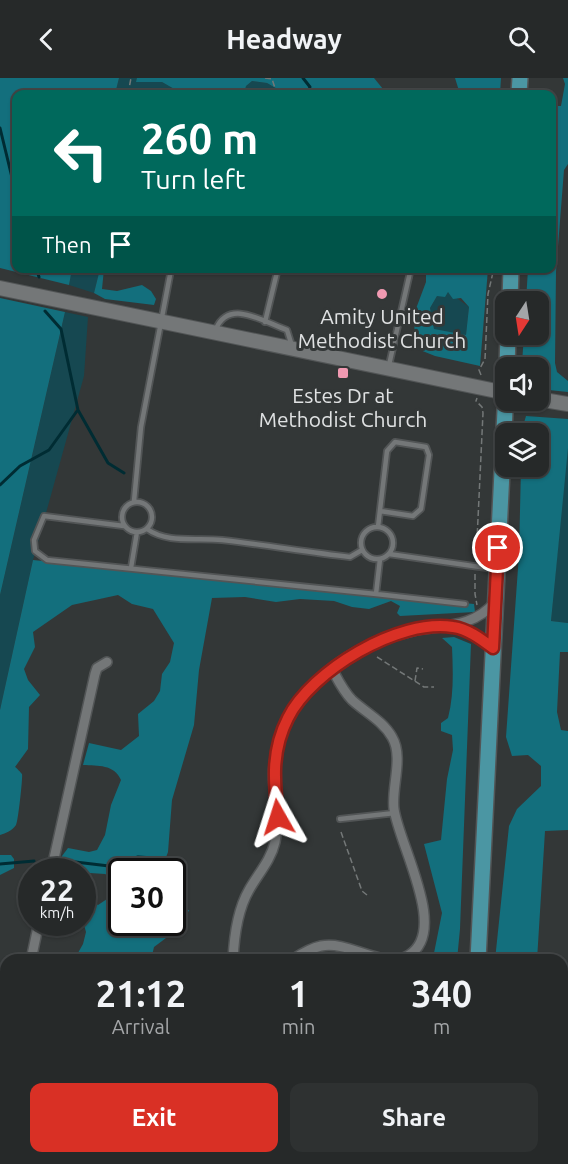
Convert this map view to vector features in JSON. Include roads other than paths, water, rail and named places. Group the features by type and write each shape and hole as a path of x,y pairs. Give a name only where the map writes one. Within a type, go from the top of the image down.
{"main road":[{"path":"510,291 511,273"},
{"path":"0,288 495,390"},
{"path":"549,401 568,404"},
{"path":"478,954 504,411"}],"street":[{"path":"234,954 238,921 248,893 275,843 278,817 274,763 288,717 299,700 347,657 385,639 415,630 452,626 486,614 495,602"},
{"path":"452,626 466,631 493,648"},
{"path":"54,858 95,674 97,668 107,662"},
{"path":"332,669 344,691 383,725 393,738 396,750 395,813 423,901 424,934 419,946 411,954"},
{"path":"32,954 36,936"},
{"path":"302,954 311,949 329,945 370,954"}],"lane":[{"path":"266,322 277,273"},
{"path":"389,368 410,273"},
{"path":"124,526 122,511 134,501 141,427 170,275"},
{"path":"214,332 219,322 228,314 237,312 287,330 293,348"},
{"path":"378,527 387,451 395,442 426,447 429,455 422,509 413,516 380,511"},
{"path":"134,501 144,503 151,510 152,520 147,529 137,532 124,526 44,516 34,540 35,551 47,560 465,604"},
{"path":"389,554 393,540 387,531 378,527 363,534 362,550 369,558 380,559 389,554 497,569"},
{"path":"147,529 156,535 196,541 218,540 350,557 362,550"},
{"path":"131,568 137,532"},
{"path":"376,594 380,559"},
{"path":"340,819 395,813"}],"waterway":[{"path":"303,78 310,87 309,90"},
{"path":"0,128 12,178"},
{"path":"38,273 39,277"},
{"path":"45,311 61,329 78,410 108,463 124,473"},
{"path":"0,485 20,466 49,450 77,411"},
{"path":"135,858 154,858"},
{"path":"0,864 18,862"},
{"path":"96,864 108,866"}],"place":[{"name":"Amity United Methodist Church","path":"382,294"},
{"name":"Estes Dr at Methodist Church","path":"343,373"}]}
